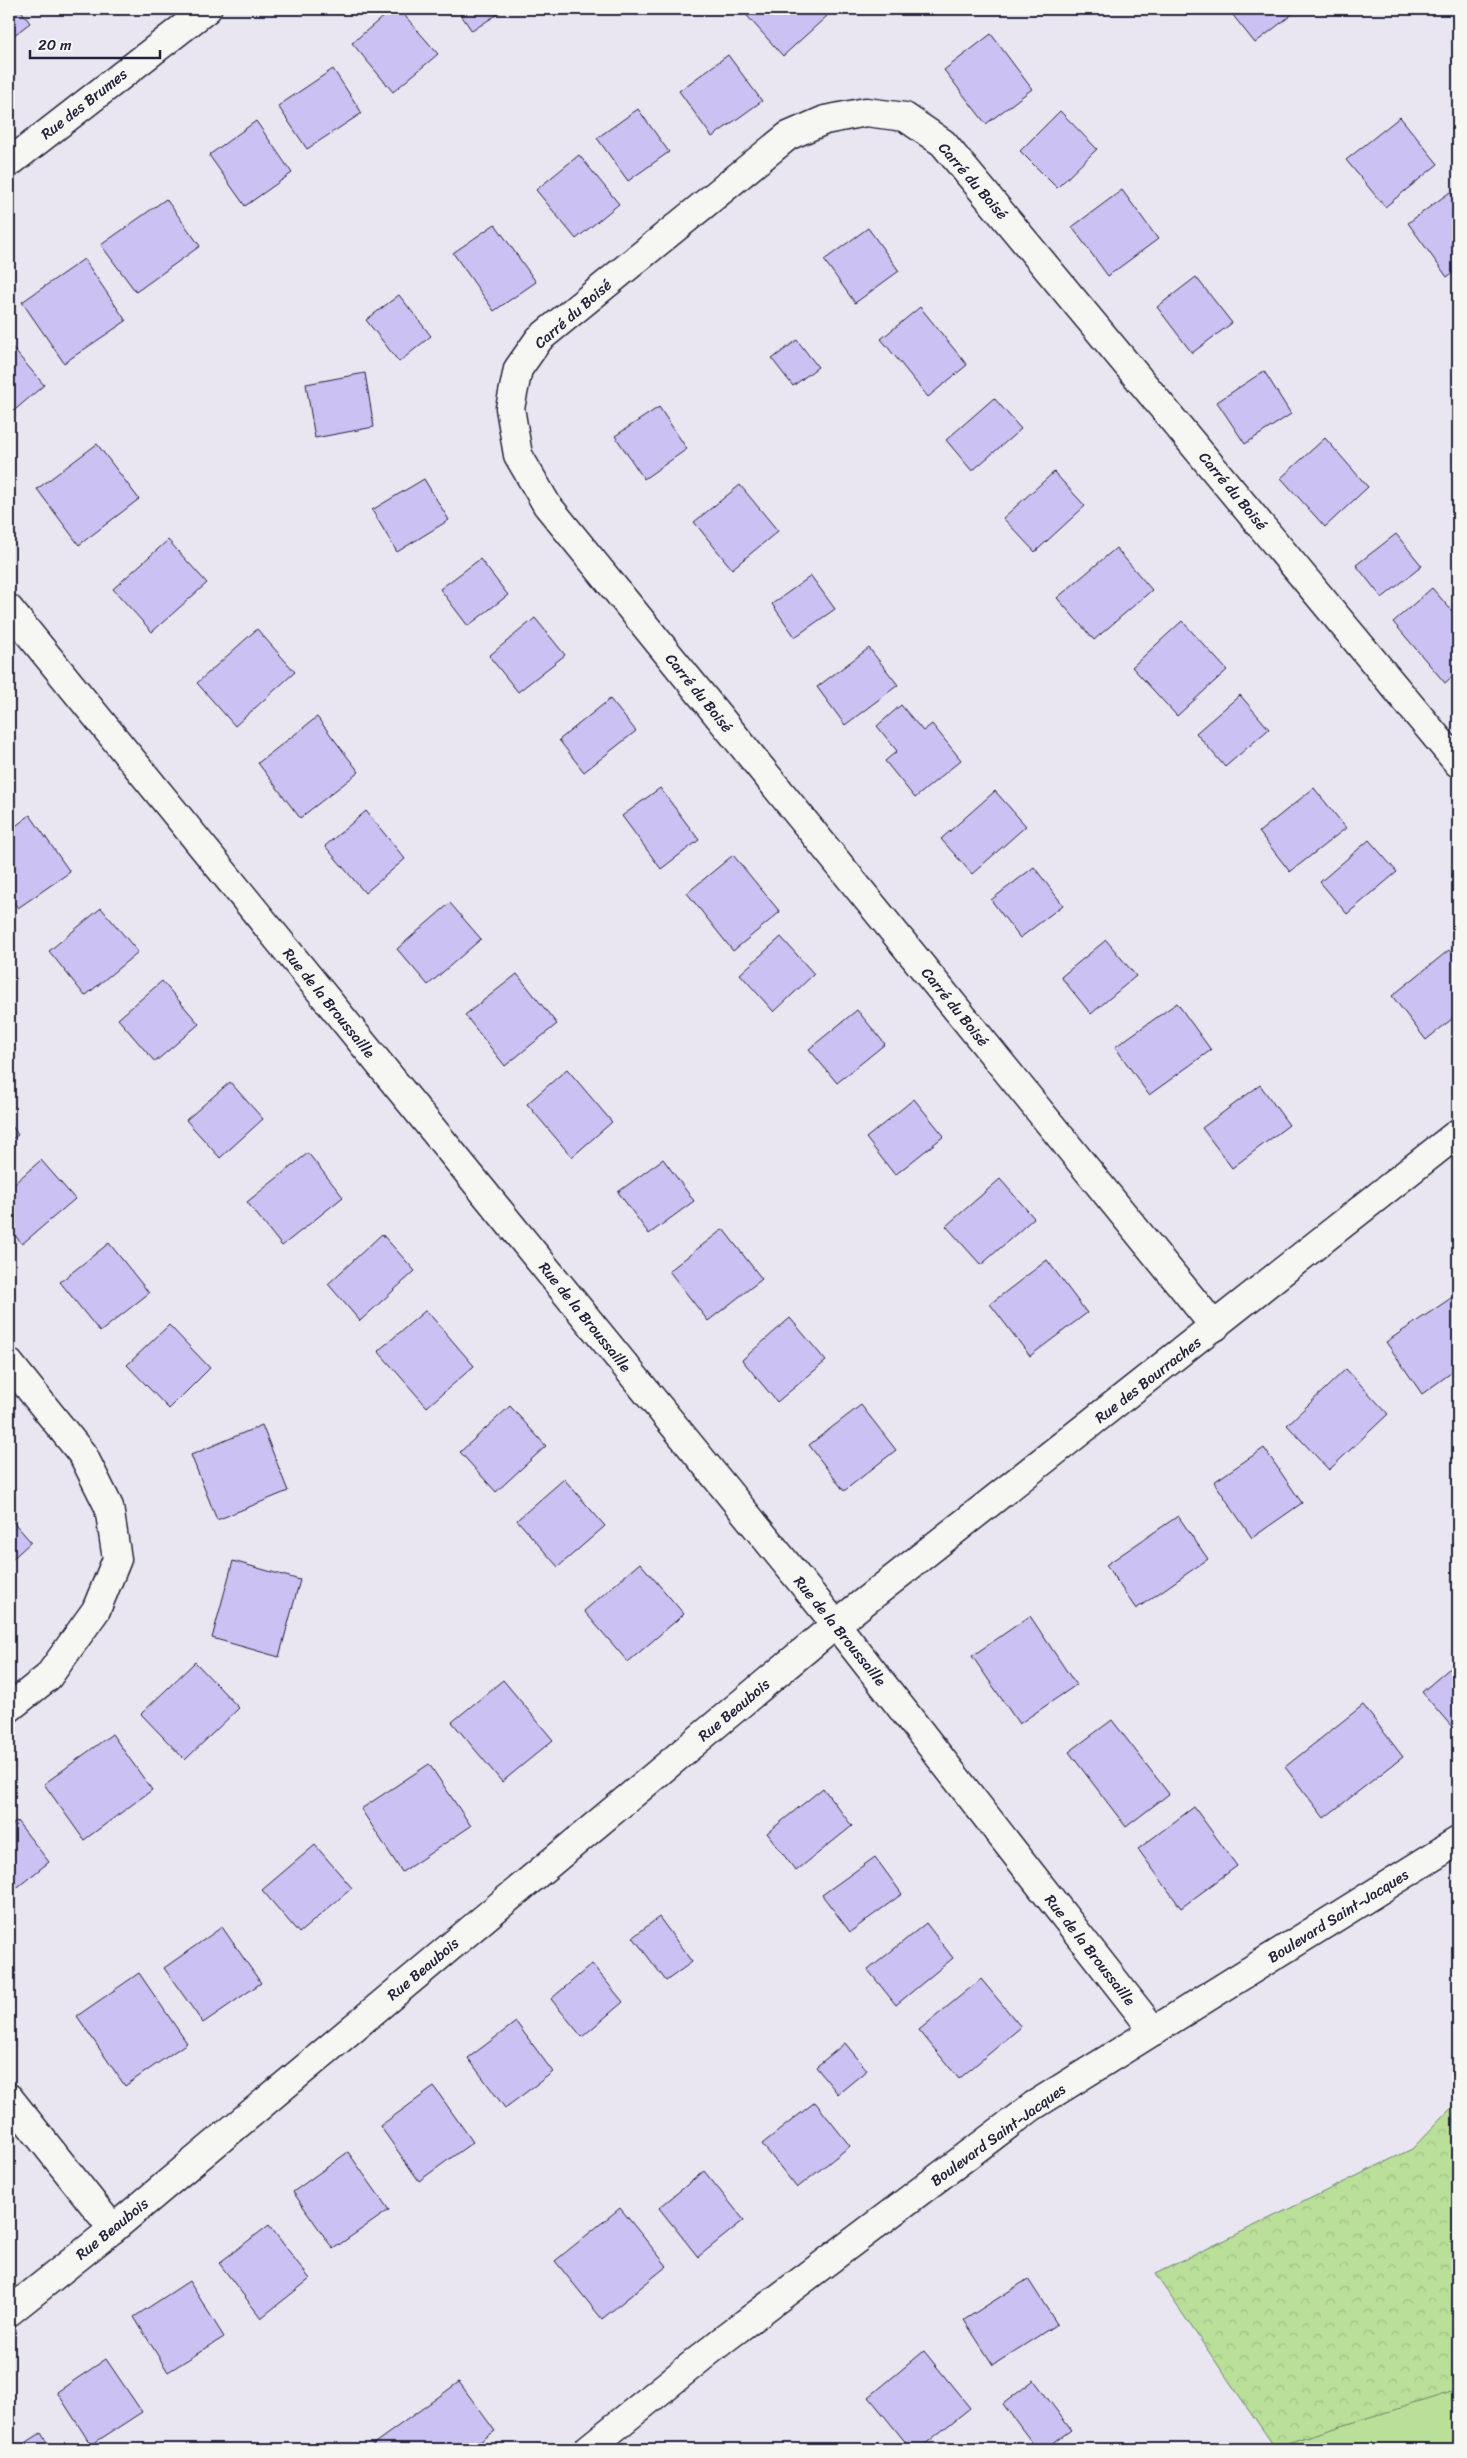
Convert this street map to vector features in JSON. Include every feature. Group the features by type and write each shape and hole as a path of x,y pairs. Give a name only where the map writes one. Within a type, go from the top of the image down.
{"street":[{"name":"Rue des Brumes","path":"9,163 207,9"},
{"name":"Carré du Boisé","path":"1215,1327 547,505 518,455 510,408 518,368 539,340 788,136 825,120 866,112 905,117 943,143 1458,763"},
{"name":"Rue de la Broussaille","path":"9,609 836,1625 1154,2031"},
{"name":"Rue des Bourraches","path":"836,1625 1458,1133"},
{"path":"9,1363 83,1455 109,1508 117,1559 96,1610 48,1677 9,1708"},
{"name":"Rue Beaubois","path":"9,2312 113,2229 836,1625"},
{"name":"Boulevard Saint-Jacques","path":"588,2449 724,2340 1033,2106 1458,1841"},
{"path":"9,2098 113,2229"}],"green space":[{"path":"1458,2101 1458,2449 1270,2449 1274,2446 1155,2274 1412,2149"},
{"path":"1458,2390 1458,2449 1270,2449 1274,2447"}],"building":[{"path":"9,9 20,9 30,23 9,39"},
{"path":"392,9 399,9 438,54 393,92 352,43"},
{"path":"457,9 505,9 472,31"},
{"path":"741,9 821,9 827,16 783,56"},
{"path":"1228,9 1299,9 1255,43"},
{"path":"991,34 1032,89 986,124 944,70"},
{"path":"728,55 762,101 712,137 679,91"},
{"path":"333,69 362,113 307,149 278,106"},
{"path":"638,109 669,152 628,181 597,138"},
{"path":"1060,111 1097,149 1057,188 1020,151"},
{"path":"1400,117 1438,164 1385,207 1346,160"},
{"path":"256,121 292,173 245,206 209,155"},
{"path":"579,155 619,204 576,239 536,190"},
{"path":"1122,190 1158,239 1108,276 1072,227"},
{"path":"1450,192 1458,204 1458,269 1447,277 1408,223"},
{"path":"166,199 200,246 136,292 101,245"},
{"path":"495,224 536,282 494,311 453,253"},
{"path":"868,228 899,271 855,303 824,260"},
{"path":"84,259 126,321 64,363 22,302"},
{"path":"1196,277 1232,323 1192,353 1157,307"},
{"path":"399,295 431,336 399,362 366,320"},
{"path":"920,307 967,365 928,397 881,339"},
{"path":"797,340 818,367 793,386 772,359"},
{"path":"9,344 44,385 9,415"},
{"path":"1264,371 1291,414 1245,444 1217,402"},
{"path":"365,373 374,427 315,438 306,384"},
{"path":"994,398 1021,429 972,471 946,440"},
{"path":"659,407 687,449 644,479 615,436"},
{"path":"1325,438 1368,487 1325,527 1281,478"},
{"path":"97,444 139,499 79,545 37,489"},
{"path":"1054,472 1085,506 1035,552 1003,518"},
{"path":"424,479 449,520 397,552 372,510"},
{"path":"740,485 778,531 732,569 694,522"},
{"path":"1396,534 1422,566 1382,598 1356,565"},
{"path":"168,540 207,583 152,632 113,589"},
{"path":"1116,548 1152,590 1094,640 1057,598"},
{"path":"480,559 508,595 468,626 440,589"},
{"path":"811,576 835,609 795,637 772,604"},
{"path":"1432,588 1458,618 1458,671 1445,683 1393,622"},
{"path":"535,618 565,655 518,692 489,656"},
{"path":"1182,621 1227,670 1177,716 1132,667"},
{"path":"257,629 295,672 235,726 197,683"},
{"path":"869,648 898,685 845,725 817,687"},
{"path":"1240,695 1269,729 1225,767 1196,733"},
{"path":"610,699 636,731 584,772 559,740"},
{"path":"901,705 923,731 932,724 961,760 915,798 885,761 897,751 877,726"},
{"path":"317,717 359,772 300,818 258,763"},
{"path":"660,788 699,840 661,869 622,816"},
{"path":"1314,788 1346,828 1290,872 1259,832"},
{"path":"995,791 1026,826 972,874 941,839"},
{"path":"366,811 405,859 365,893 325,846"},
{"path":"30,815 70,872 18,908 9,896 9,831"},
{"path":"1369,840 1397,872 1347,914 1320,882"},
{"path":"733,855 780,912 733,951 687,893"},
{"path":"1034,867 1063,905 1020,938 991,900"},
{"path":"450,903 481,939 428,985 397,949"},
{"path":"101,908 138,952 85,996 49,951"},
{"path":"781,937 814,974 774,1012 740,974"},
{"path":"1106,940 1136,976 1091,1014 1061,977"},
{"path":"1449,950 1458,961 1458,1014 1426,1040 1392,996"},
{"path":"517,974 557,1024 505,1066 465,1015"},
{"path":"162,981 199,1024 155,1062 118,1019"},
{"path":"1177,1003 1211,1050 1149,1095 1115,1047"},
{"path":"857,1010 885,1044 837,1083 809,1049"},
{"path":"567,1069 612,1122 572,1157 527,1104"},
{"path":"230,1082 263,1119 220,1158 186,1120"},
{"path":"1260,1085 1289,1125 1232,1168 1202,1128"},
{"path":"914,1099 944,1136 895,1175 866,1138"},
{"path":"9,1121 18,1135 9,1141"},
{"path":"308,1153 343,1197 282,1246 247,1202"},
{"path":"663,1159 694,1201 649,1234 618,1192"},
{"path":"41,1160 75,1199 22,1244 9,1228 9,1188"},
{"path":"1000,1179 1034,1218 981,1265 946,1226"},
{"path":"723,1229 762,1279 708,1321 669,1271"},
{"path":"382,1234 415,1271 360,1321 328,1284"},
{"path":"109,1243 149,1293 100,1332 60,1282"},
{"path":"1047,1260 1087,1313 1030,1356 990,1304"},
{"path":"1454,1296 1458,1303 1458,1368 1422,1394 1386,1342"},
{"path":"426,1310 474,1366 427,1407 378,1351"},
{"path":"790,1318 826,1361 777,1402 742,1360"},
{"path":"169,1325 210,1368 169,1409 127,1365"},
{"path":"1346,1369 1388,1414 1329,1470 1287,1425"},
{"path":"861,1405 896,1450 844,1491 809,1445"},
{"path":"510,1406 546,1446 496,1492 460,1452"},
{"path":"262,1425 288,1491 217,1520 191,1455"},
{"path":"1264,1448 1302,1503 1252,1538 1214,1482"},
{"path":"564,1479 605,1526 558,1567 517,1520"},
{"path":"1178,1516 1208,1559 1136,1609 1106,1565"},
{"path":"9,1517 31,1542 9,1562"},
{"path":"233,1561 300,1580 279,1657 212,1638"},
{"path":"640,1563 684,1614 628,1662 584,1611"},
{"path":"1030,1616 1076,1685 1019,1724 972,1656"},
{"path":"1458,1661 1458,1734 1422,1692"},
{"path":"195,1662 239,1708 185,1760 141,1714"},
{"path":"503,1680 553,1740 502,1782 452,1722"},
{"path":"1363,1705 1403,1757 1324,1818 1285,1767"},
{"path":"1112,1720 1169,1794 1126,1827 1069,1752"},
{"path":"112,1734 152,1790 84,1840 44,1784"},
{"path":"429,1764 471,1826 402,1872 361,1809"},
{"path":"823,1788 852,1826 796,1871 767,1833"},
{"path":"1194,1807 1237,1866 1181,1908 1138,1849"},
{"path":"17,1821 49,1862 9,1894 9,1828"},
{"path":"315,1845 352,1888 299,1933 262,1890"},
{"path":"875,1857 902,1894 850,1932 822,1895"},
{"path":"659,1917 692,1962 666,1981 633,1937"},
{"path":"926,1923 953,1958 896,2005 868,1970"},
{"path":"222,1927 261,1983 203,2023 164,1968"},
{"path":"592,1964 623,2002 582,2037 551,1999"},
{"path":"139,1973 187,2043 125,2086 77,2016"},
{"path":"981,1979 1021,2027 959,2079 919,2030"},
{"path":"516,2022 553,2072 505,2108 468,2058"},
{"path":"845,2043 867,2070 838,2094 816,2067"},
{"path":"434,2087 473,2142 419,2181 380,2126"},
{"path":"815,2102 850,2146 797,2188 762,2144"},
{"path":"348,2152 389,2210 333,2249 293,2192"},
{"path":"704,2171 744,2220 698,2257 659,2208"},
{"path":"620,2208 667,2266 602,2319 555,2261"},
{"path":"269,2225 310,2279 261,2318 219,2263"},
{"path":"1028,2279 1057,2324 993,2365 964,2320"},
{"path":"189,2281 224,2337 168,2372 134,2317"},
{"path":"924,2351 970,2408 919,2449 911,2449 869,2397"},
{"path":"106,2359 142,2412 91,2445 57,2392"},
{"path":"1034,2380 1071,2430 1045,2449 1037,2449 1003,2404"},
{"path":"459,2382 495,2431 470,2449 375,2449 372,2445"},
{"path":"41,2433 51,2449 16,2449"}]}
